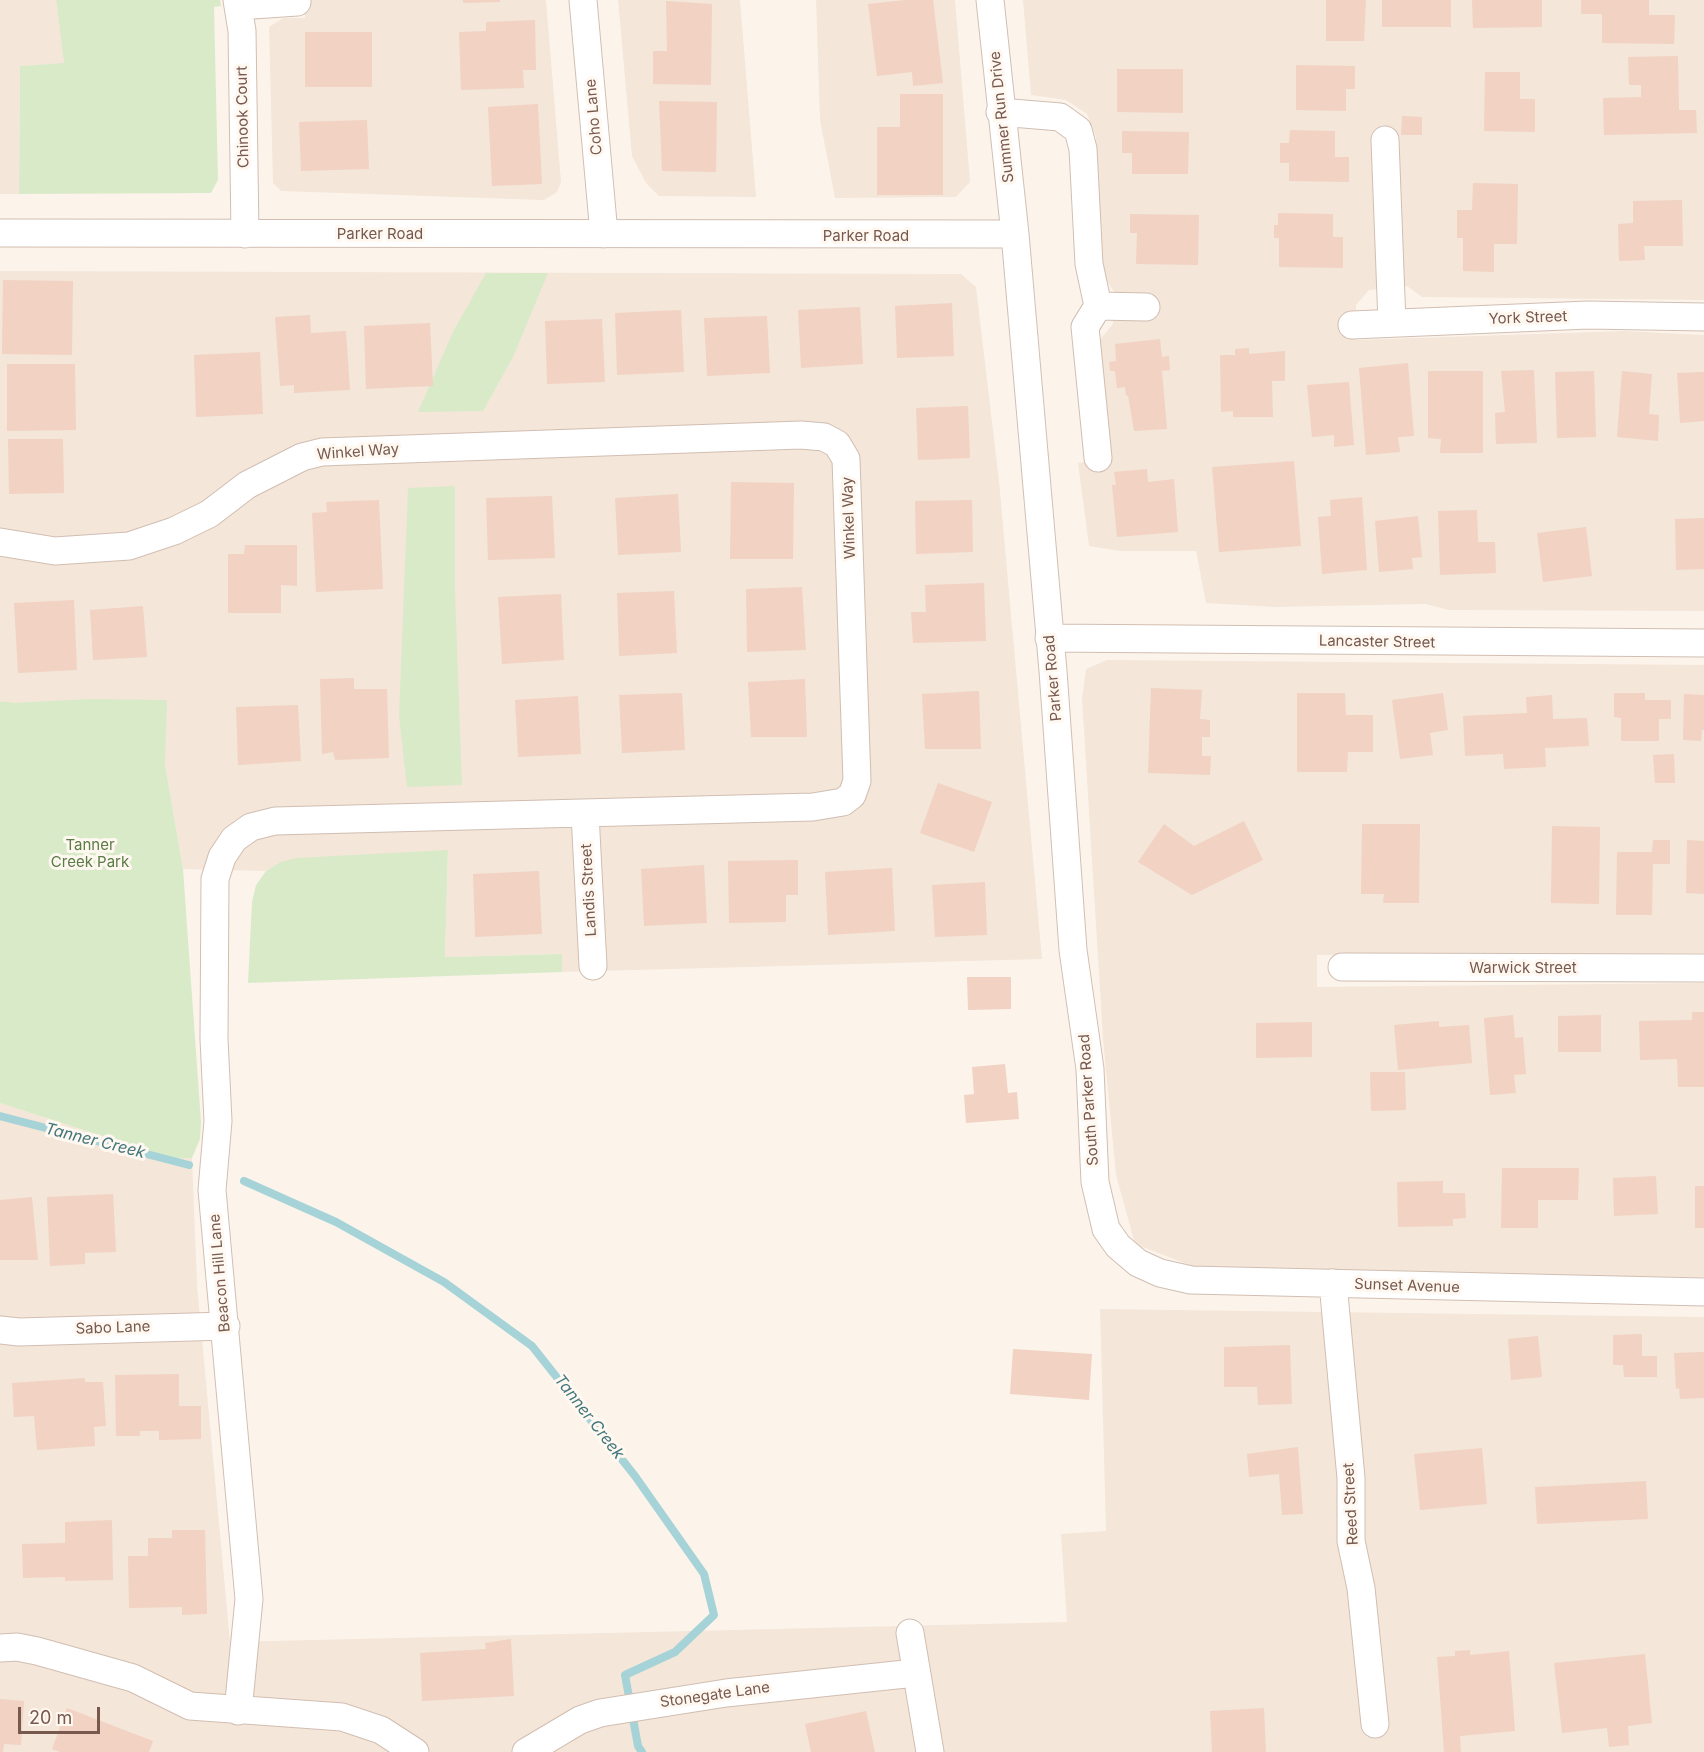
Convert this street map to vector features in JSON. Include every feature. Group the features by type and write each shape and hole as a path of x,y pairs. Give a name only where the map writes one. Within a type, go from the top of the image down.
{"street":[{"name":"Coho Lane","path":"583,0 604,234"},
{"name":"Summer Run Drive","path":"990,0 1000,112 1015,234"},
{"path":"238,3 297,2"},
{"name":"Chinook Court","path":"238,3 242,31 245,234"},
{"path":"1000,112 1060,117 1078,130 1083,149 1089,264 1098,306 1085,327 1098,458"},
{"path":"1386,140 1392,324"},
{"name":"Parker Road","path":"0,233 1015,234 1053,671 1073,950"},
{"path":"1098,306 1146,307"},
{"name":"York Street","path":"1352,325 1588,315 1704,317"},
{"name":"Winkel Way","path":"0,542 55,551 129,546 174,531 209,514 247,485 302,457 322,452 801,435 824,437 837,444 846,459 857,760 857,781 852,795 843,802 813,807 275,821 251,827 234,839"},
{"name":"Lancaster Street","path":"1049,638 1704,643"},
{"name":"Landis Street","path":"585,814 593,966"},
{"name":"Beacon Hill Lane","path":"234,839 222,857 215,879 213,960 218,1121 212,1190 249,1599 238,1711"},
{"name":"South Parker Road","path":"1073,950 1090,1069 1096,1192 1106,1229 1118,1246"},
{"name":"Warwick Street","path":"1342,967 1704,968"},
{"name":"Sunset Avenue","path":"1118,1246 1149,1268 1191,1280 1704,1292"},
{"name":"Reed Street","path":"1333,1283 1351,1478 1351,1541 1361,1588 1375,1724"},
{"name":"Sabo Lane","path":"0,1330 18,1332 226,1326"},
{"path":"910,1633 930,1752"},
{"path":"0,1648 17,1647 37,1651 134,1678 190,1706 342,1718 381,1730 415,1752"},
{"name":"Stonegate Lane","path":"526,1752 580,1719 600,1713 665,1701 915,1673"}],"shaded area":[{"path":"0,0 56,0 63,50 64,64 20,66 19,194 0,194"},
{"path":"305,0 546,0 561,182 557,192 544,200 281,191 273,183 269,27 283,18 305,18"},
{"path":"618,0 740,0 756,197 659,196 646,183 632,156"},
{"path":"816,0 955,0 970,182 956,197 835,198 820,120"},
{"path":"1023,0 1704,0 1704,300 1422,297 1407,286 1369,290 1356,305 1357,340 1623,331 1704,335 1704,611 1449,610 1426,604 1274,607 1206,603 1196,551 1120,551 1089,546 1078,463 1109,458 1098,342 1113,324 1114,292 1101,271 1097,223 1096,137 1087,114 1066,100 1031,95"},
{"path":"0,271 961,274 976,287 999,481 1042,959 562,972 562,954 445,957 448,851 280,862 266,871 183,869 165,764 165,743 0,701"},
{"path":"1107,660 1704,665 1704,953 1317,955 1317,987 1704,983 1704,1277 1525,1276 1192,1266 1135,1244 1116,1175 1103,1039 1082,698 1086,669"},
{"path":"0,1103 170,1158 192,1158 197,1285 230,1642 1067,1622 1061,1534 1106,1531 1100,1309 1704,1317 1704,1752 0,1752"}],"green space":[{"path":"56,0 220,0 221,6 214,7 218,180 211,193 19,194 20,66 64,63"},
{"path":"486,273 548,273 513,357 483,411 418,412 453,332"},
{"path":"455,486 455,591 462,785 407,787 399,716 408,488"},
{"name":"Tanner Creek Park","path":"90,699 167,700 165,764 183,869 201,1122 200,1139 192,1158 170,1158 0,1103 0,701 14,703"},
{"path":"448,850 445,957 562,954 562,972 248,983 252,902 256,885 266,871 280,862 296,858"}],"building":[{"path":"463,0 500,0 500,2 463,3"},
{"path":"933,0 943,83 913,86 912,72 877,76 868,4"},
{"path":"1326,0 1366,0 1364,41 1326,41"},
{"path":"1382,0 1451,0 1451,27 1382,27"},
{"path":"1472,0 1542,0 1542,27 1473,28"},
{"path":"1581,0 1649,0 1649,15 1675,15 1674,44 1602,43 1602,14 1581,14"},
{"path":"666,1 712,4 711,85 653,84 653,51 667,51"},
{"path":"535,20 536,70 523,70 524,88 461,90 459,32 486,31 486,22"},
{"path":"305,32 372,32 372,87 305,87"},
{"path":"1678,56 1679,110 1696,110 1697,133 1604,135 1603,98 1641,97 1641,85 1629,85 1628,57"},
{"path":"1296,65 1355,66 1355,89 1346,89 1346,111 1296,110"},
{"path":"1117,69 1183,69 1183,113 1117,112"},
{"path":"1485,72 1520,72 1520,99 1535,99 1535,132 1484,131"},
{"path":"900,94 943,94 943,195 877,195 877,127 900,127"},
{"path":"659,101 717,102 716,172 662,171"},
{"path":"538,104 542,184 492,186 488,107"},
{"path":"1402,116 1422,117 1422,135 1401,135"},
{"path":"367,120 369,169 301,171 299,122"},
{"path":"1290,130 1335,131 1335,157 1349,157 1349,182 1289,181 1289,163 1280,163 1280,143 1289,143"},
{"path":"1122,131 1189,132 1188,174 1132,174 1132,153 1122,153"},
{"path":"1473,183 1518,184 1517,244 1494,244 1494,272 1463,271 1463,238 1457,238 1457,210 1472,210"},
{"path":"1682,200 1683,246 1644,246 1645,260 1619,261 1618,224 1633,223 1633,201"},
{"path":"1278,213 1333,214 1333,237 1343,237 1343,268 1279,267 1279,238 1274,238 1274,225 1278,225"},
{"path":"1130,214 1199,215 1198,265 1136,264 1137,233 1130,233"},
{"path":"3,280 73,281 72,355 2,354"},
{"path":"952,303 954,356 897,358 895,306"},
{"path":"860,307 863,364 801,368 798,310"},
{"path":"681,310 684,372 617,375 615,313"},
{"path":"310,315 311,333 346,331 350,390 294,393 294,385 280,386 275,317"},
{"path":"767,316 770,373 707,376 704,318"},
{"path":"602,319 605,382 547,384 545,321"},
{"path":"430,323 433,386 366,389 364,326"},
{"path":"1160,339 1162,357 1169,356 1170,370 1162,371 1167,429 1134,431 1128,395 1126,396 1125,387 1117,388 1115,371 1110,371 1109,362 1116,361 1115,344"},
{"path":"1249,348 1249,354 1285,351 1285,381 1272,381 1273,417 1233,417 1233,411 1221,412 1220,355 1235,355 1235,349"},
{"path":"260,352 263,414 196,417 194,355"},
{"path":"1408,363 1414,436 1398,437 1400,452 1366,455 1359,368"},
{"path":"7,364 75,364 76,430 7,431"},
{"path":"1534,370 1537,443 1496,444 1495,413 1505,412 1501,371"},
{"path":"1428,371 1483,371 1483,453 1440,453 1441,439 1428,438"},
{"path":"1594,371 1596,437 1557,438 1555,372"},
{"path":"1622,371 1652,374 1649,414 1659,415 1658,441 1617,437"},
{"path":"1704,372 1704,421 1680,423 1677,373"},
{"path":"1349,382 1354,445 1334,447 1334,435 1312,437 1307,385"},
{"path":"968,406 970,458 918,460 916,408"},
{"path":"8,439 63,439 64,493 9,494"},
{"path":"1294,461 1301,546 1219,552 1212,467"},
{"path":"1147,469 1148,482 1174,479 1178,532 1117,537 1112,485 1116,485 1114,472"},
{"path":"731,482 794,483 793,559 730,559"},
{"path":"678,494 681,552 618,555 615,498"},
{"path":"552,496 555,558 488,560 486,498"},
{"path":"1362,497 1367,570 1322,574 1318,517 1331,516 1330,500"},
{"path":"379,500 383,589 316,592 312,513 327,512 326,502"},
{"path":"972,500 973,552 916,554 915,501"},
{"path":"1477,510 1478,542 1495,542 1496,573 1440,575 1438,511"},
{"path":"1418,516 1422,557 1412,558 1413,569 1379,572 1375,521"},
{"path":"1704,518 1704,569 1676,570 1675,519"},
{"path":"1586,527 1592,576 1543,582 1537,533"},
{"path":"245,545 297,545 297,586 281,585 281,613 228,613 228,554 244,554"},
{"path":"984,583 986,641 913,643 911,612 926,612 925,585"},
{"path":"802,587 806,650 747,652 746,589"},
{"path":"674,591 677,653 619,656 617,593"},
{"path":"561,594 564,660 502,664 498,597"},
{"path":"74,600 77,670 18,673 14,603"},
{"path":"143,606 147,657 93,660 90,610"},
{"path":"354,678 354,689 387,689 389,758 335,760 333,752 322,754 320,679"},
{"path":"805,679 807,737 751,737 748,682"},
{"path":"1151,688 1202,690 1200,719 1210,720 1210,737 1202,737 1202,756 1211,756 1210,775 1148,773"},
{"path":"979,691 981,749 925,749 922,694"},
{"path":"682,693 685,750 622,753 619,695"},
{"path":"1297,693 1345,693 1346,715 1373,715 1373,752 1348,752 1347,772 1297,772"},
{"path":"1443,693 1448,730 1430,733 1433,755 1400,759 1392,700"},
{"path":"1614,693 1645,693 1645,700 1671,700 1671,719 1659,719 1659,741 1621,741 1621,718 1614,717"},
{"path":"1684,694 1704,695 1704,730 1702,730 1701,741 1683,740"},
{"path":"1552,695 1553,719 1587,718 1589,746 1545,748 1546,767 1504,769 1503,754 1465,756 1463,716 1527,713 1526,697"},
{"path":"578,696 581,754 518,757 515,700"},
{"path":"298,705 301,761 238,765 236,707"},
{"path":"1674,754 1675,783 1655,783 1653,755"},
{"path":"938,783 992,802 974,852 920,833"},
{"path":"1244,821 1263,860 1192,895 1138,862 1164,824 1194,846"},
{"path":"1362,824 1420,824 1419,903 1383,903 1384,894 1361,894"},
{"path":"1552,826 1600,827 1599,904 1551,903"},
{"path":"1653,840 1670,840 1670,864 1653,864 1652,915 1616,915 1617,852 1652,852"},
{"path":"1687,840 1704,841 1704,894 1686,893"},
{"path":"798,860 798,895 786,895 786,922 729,923 728,861"},
{"path":"704,865 707,923 644,926 641,869"},
{"path":"892,868 895,931 828,935 825,872"},
{"path":"539,871 542,934 475,937 473,874"},
{"path":"985,882 987,935 935,937 932,885"},
{"path":"967,977 1011,977 1011,1009 968,1010"},
{"path":"1692,1012 1704,1012 1704,1087 1678,1087 1677,1059 1640,1060 1639,1021 1692,1020"},
{"path":"1513,1015 1515,1038 1523,1037 1526,1074 1514,1075 1516,1093 1490,1095 1484,1018"},
{"path":"1601,1015 1601,1052 1558,1052 1558,1016"},
{"path":"1439,1021 1439,1027 1469,1025 1472,1063 1398,1070 1394,1025"},
{"path":"1312,1022 1312,1057 1256,1058 1256,1023"},
{"path":"1005,1064 1008,1093 1017,1092 1019,1119 966,1123 964,1095 974,1094 972,1067"},
{"path":"1370,1072 1405,1072 1406,1110 1371,1111"},
{"path":"1502,1168 1579,1168 1578,1200 1538,1200 1538,1228 1501,1228"},
{"path":"1656,1176 1658,1214 1614,1216 1613,1178"},
{"path":"1443,1181 1443,1193 1465,1193 1466,1218 1453,1219 1453,1226 1398,1227 1397,1182"},
{"path":"1695,1186 1704,1186 1704,1228 1695,1228"},
{"path":"113,1194 116,1252 85,1253 85,1264 50,1266 47,1197"},
{"path":"32,1197 38,1260 0,1260 0,1200"},
{"path":"1642,1334 1642,1356 1657,1356 1657,1377 1624,1377 1623,1365 1613,1365 1613,1335"},
{"path":"1538,1336 1542,1377 1511,1380 1508,1339"},
{"path":"1290,1345 1292,1404 1258,1405 1257,1387 1224,1387 1224,1347"},
{"path":"1013,1349 1092,1354 1089,1400 1010,1394"},
{"path":"1704,1352 1704,1398 1680,1399 1679,1388 1676,1389 1674,1353"},
{"path":"179,1374 179,1406 201,1406 201,1439 159,1440 159,1431 140,1431 140,1436 116,1436 115,1375"},
{"path":"85,1378 85,1382 103,1382 106,1426 94,1427 95,1446 37,1450 34,1416 14,1417 12,1383"},
{"path":"1298,1447 1303,1514 1282,1515 1279,1474 1249,1477 1247,1454"},
{"path":"1482,1448 1487,1504 1420,1510 1414,1454"},
{"path":"1646,1481 1648,1519 1537,1524 1535,1487"},
{"path":"112,1520 113,1580 65,1581 65,1577 23,1578 22,1544 65,1543 65,1522"},
{"path":"172,1530 205,1530 207,1614 182,1615 182,1607 129,1608 128,1556 148,1556 148,1538 172,1538"},
{"path":"511,1639 514,1696 422,1701 420,1653 486,1649 485,1643"},
{"path":"1470,1650 1470,1655 1509,1651 1515,1731 1460,1736 1461,1752 1444,1752 1437,1657 1455,1656 1455,1651"},
{"path":"1645,1654 1652,1723 1628,1726 1629,1745 1609,1747 1607,1728 1562,1733 1554,1663"},
{"path":"0,1699 24,1701 21,1745 4,1744 3,1752 0,1752"},
{"path":"67,1708 153,1741 149,1752 60,1752 52,1749"},
{"path":"1264,1708 1266,1752 1212,1752 1210,1711"},
{"path":"866,1711 875,1752 811,1752 805,1724"}],"waterway":[{"name":"Tanner Creek","path":"0,1116 189,1165"},
{"name":"Tanner Creek","path":"244,1181 336,1222 444,1282 532,1346 635,1476 704,1574 714,1615 675,1652 625,1675 638,1746 642,1752"}]}
